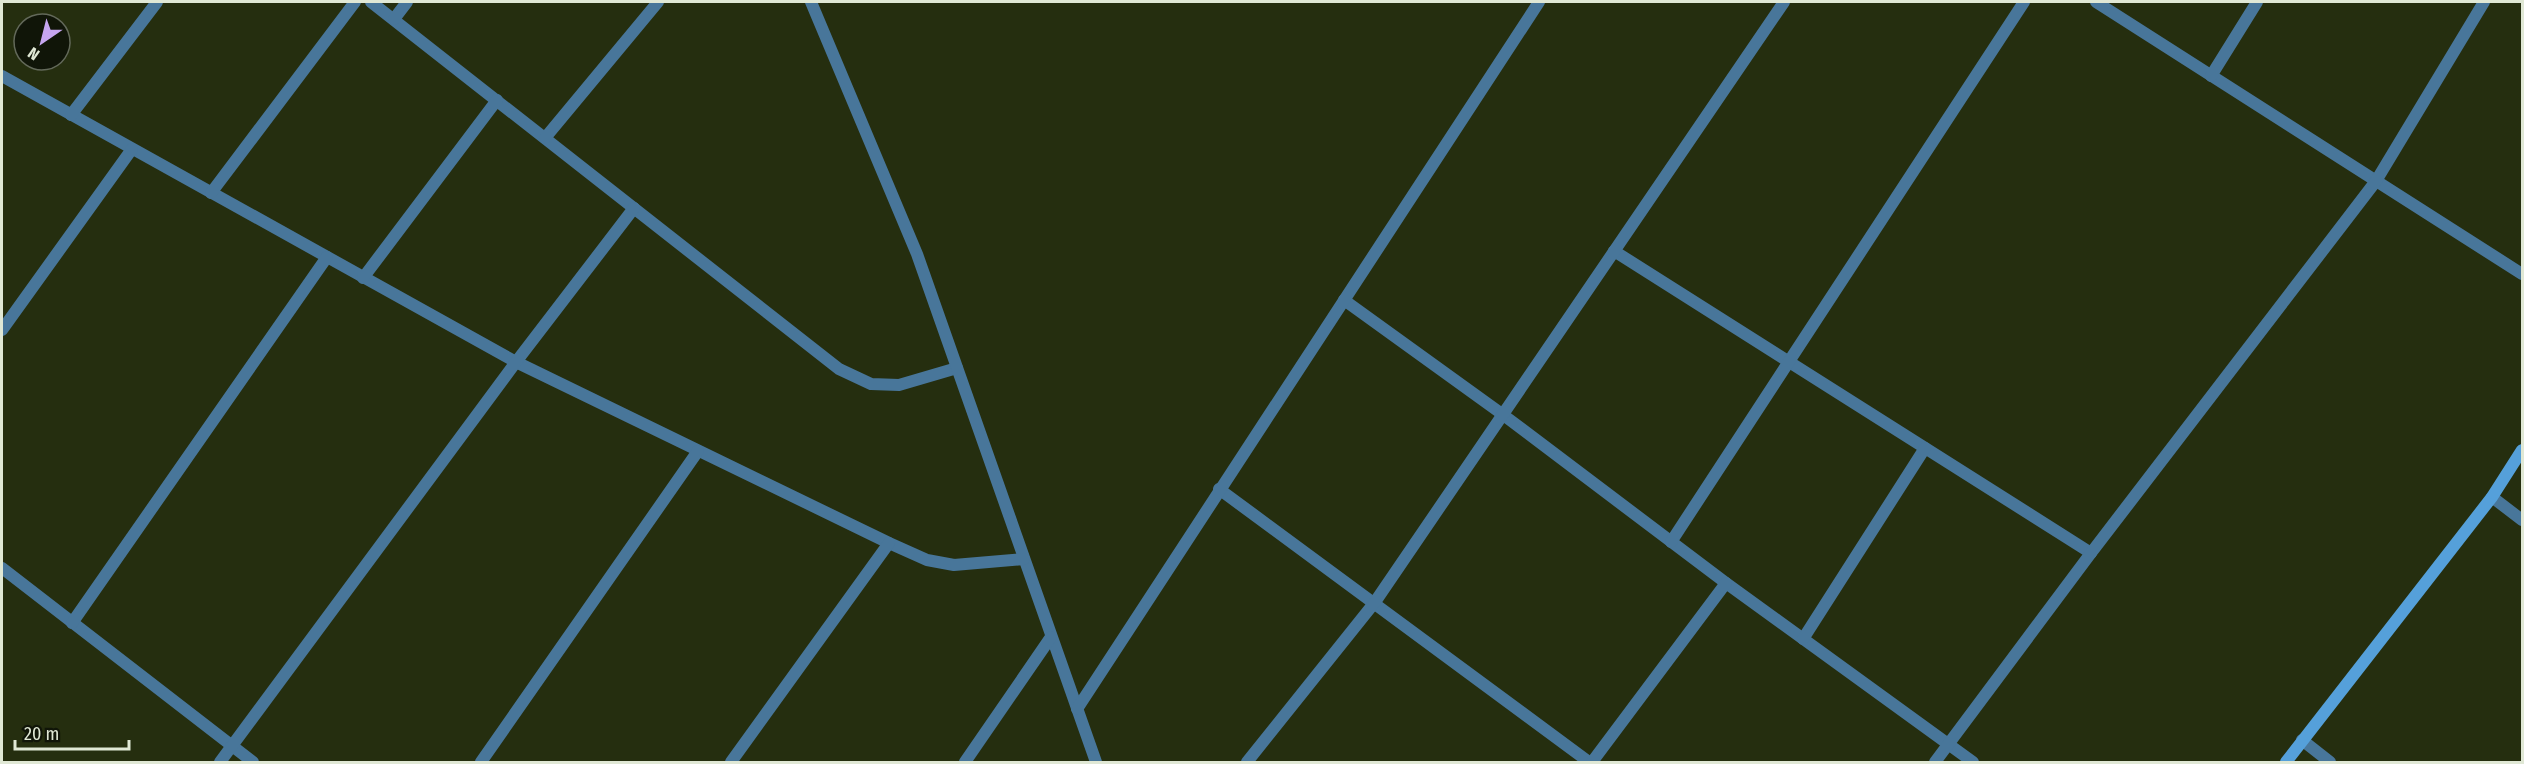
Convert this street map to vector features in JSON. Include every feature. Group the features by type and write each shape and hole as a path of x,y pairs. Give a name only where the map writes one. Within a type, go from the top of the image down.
{"street":[{"path":"71,114 157,2"},
{"path":"212,193 355,2"},
{"path":"372,2 839,369 871,384 899,385 957,368"},
{"path":"394,19 407,2"},
{"path":"545,138 658,2"},
{"path":"810,2 917,254 1096,762"},
{"path":"1077,709 1539,2"},
{"path":"1246,762 1374,602 1784,2"},
{"path":"1671,542 2024,2"},
{"path":"2096,2 2523,274"},
{"path":"2211,76 2257,2"},
{"path":"1935,762 2091,553 2376,181 2484,2"},
{"path":"2,76 516,362 889,543 927,560 954,565 1024,560"},
{"path":"363,278 497,100"},
{"path":"2,330 132,149"},
{"path":"220,762 516,362 634,208"},
{"path":"1614,251 2091,553"},
{"path":"72,623 327,257"},
{"path":"1344,300 1502,414 1726,583 1973,762"},
{"path":"1803,639 1925,448"},
{"path":"2286,762 2492,497 2523,450"},
{"path":"481,762 698,451"},
{"path":"1219,489 1591,762 1726,583"},
{"path":"2492,497 2523,520"},
{"path":"731,762 889,543"},
{"path":"2,568 253,762"},
{"path":"965,762 1051,637"},
{"path":"2302,740 2330,762"}]}
